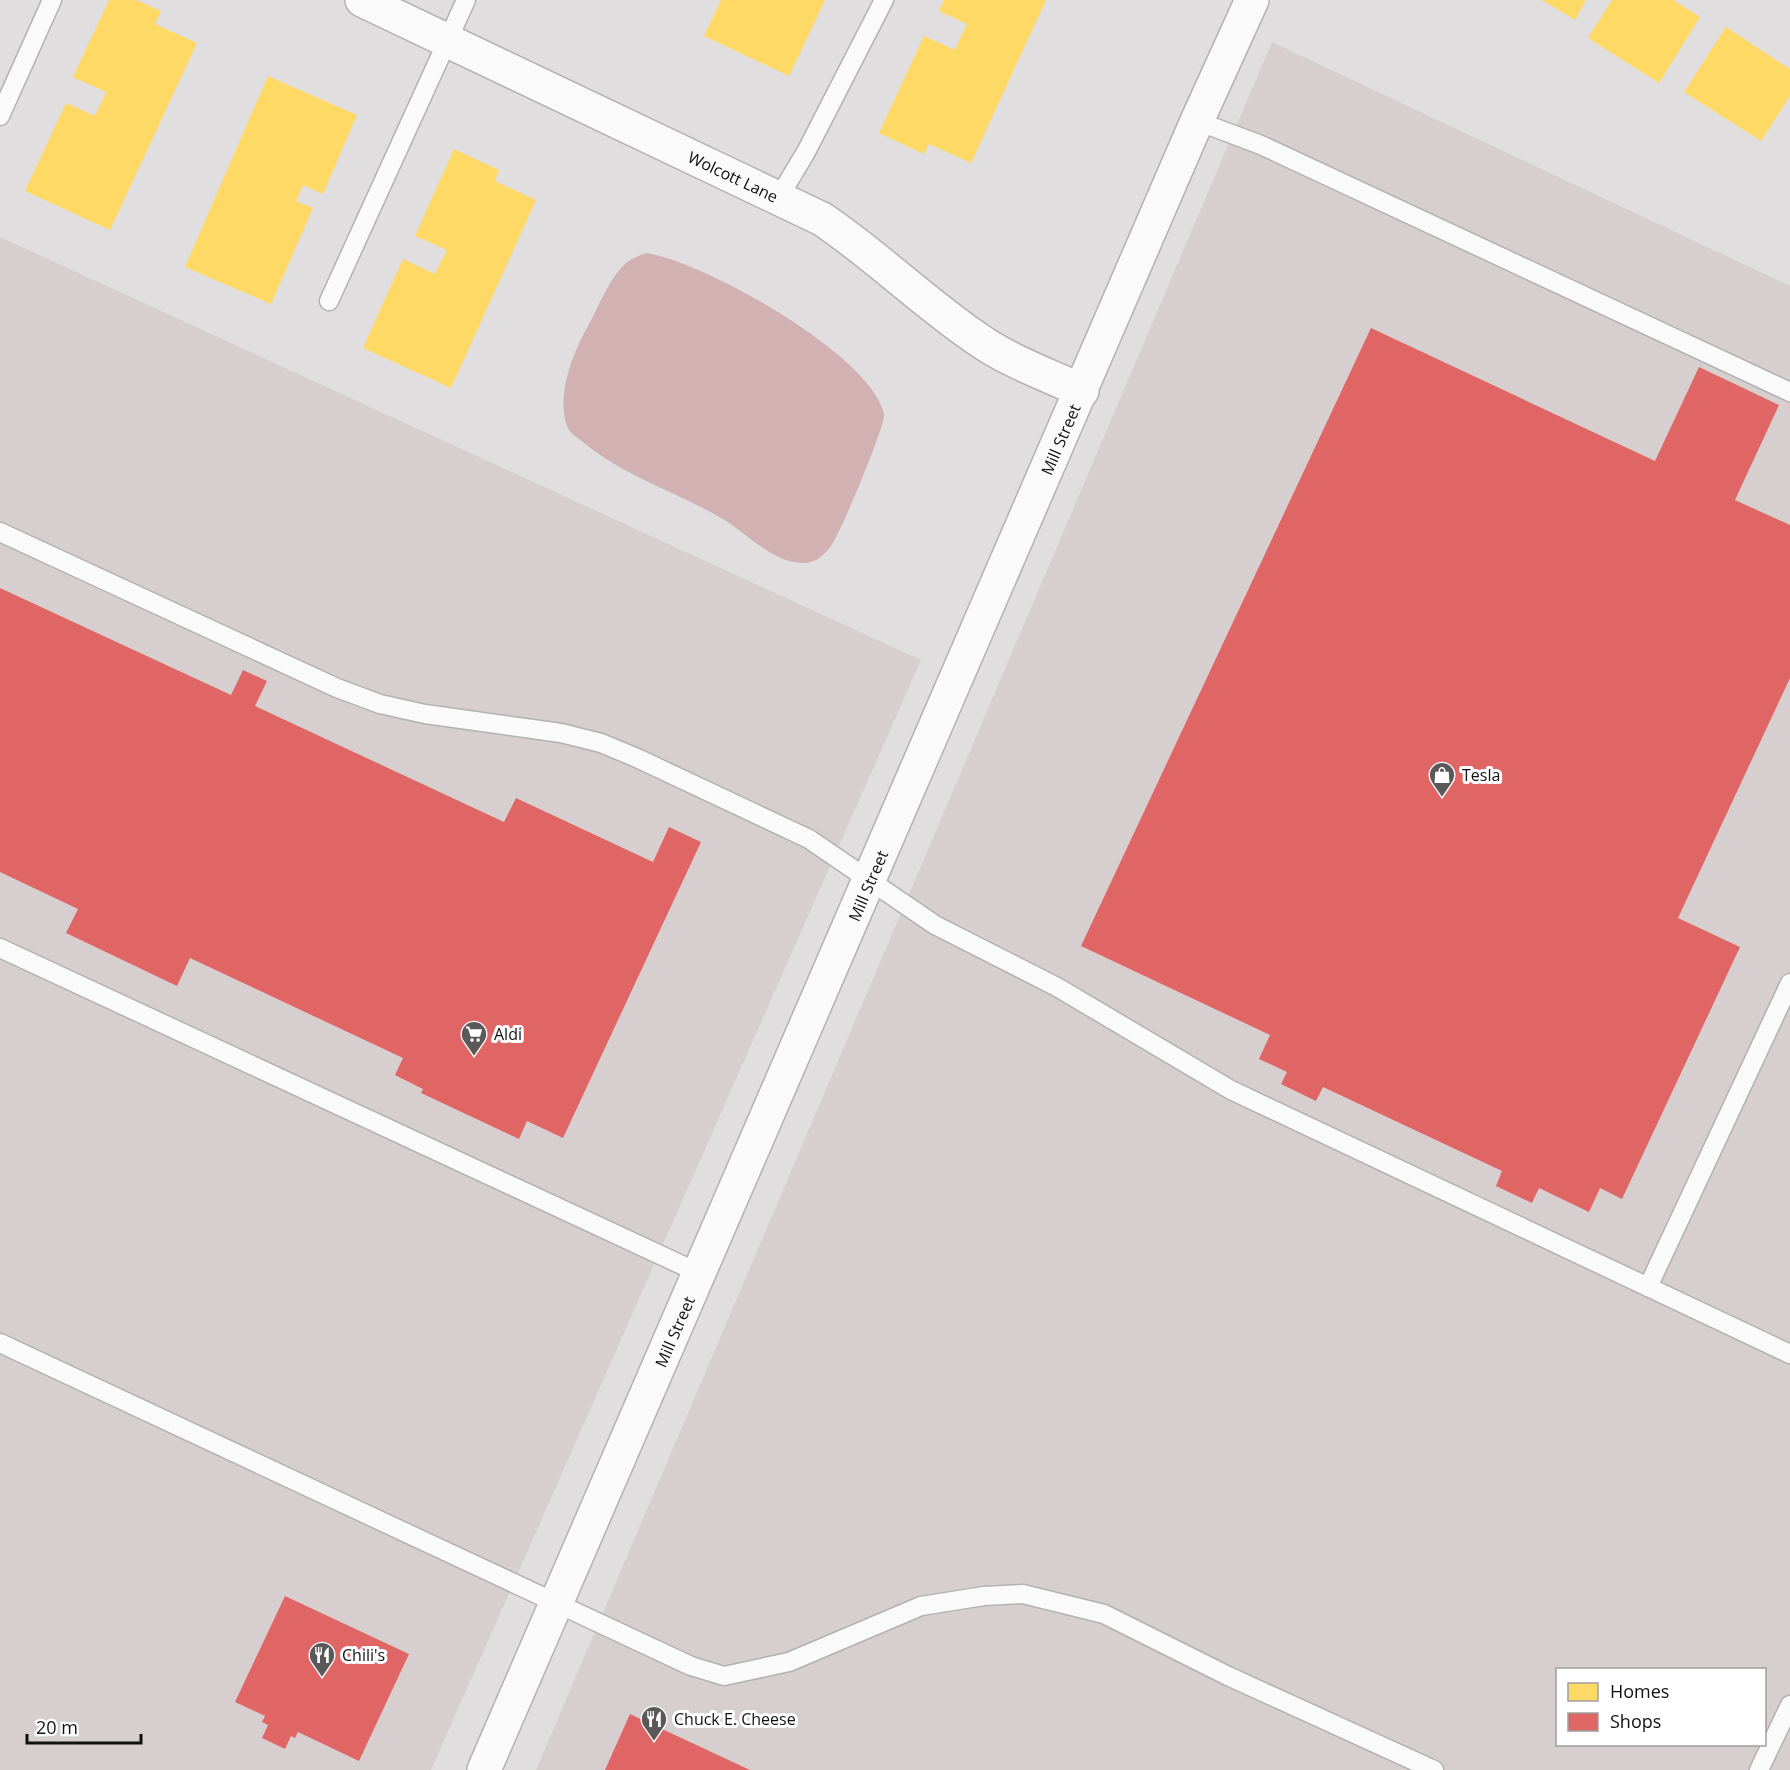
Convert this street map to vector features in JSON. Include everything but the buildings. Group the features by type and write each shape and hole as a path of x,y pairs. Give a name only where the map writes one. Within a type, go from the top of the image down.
{"street":[{"name":"Wolcott Lane","path":"362,0 822,219 860,245 946,317 981,342 1082,391"},
{"name":"Mill Street","path":"484,1770 699,1273 872,882 1197,121 1251,0"}],"lane":[{"path":"0,116 52,0"},
{"path":"329,301 466,0"},
{"path":"779,197 806,152 884,0"},
{"path":"1197,121 1261,145 1790,392"},
{"path":"0,532 337,688 380,704 425,714 561,733 601,743 809,839 935,925 1057,987 1231,1090 1790,1354"},
{"path":"0,948 699,1273"},
{"path":"1648,1287 1790,983"},
{"path":"0,1343 556,1604 691,1666 724,1676 789,1662 921,1606 984,1596 1023,1594 1104,1614 1234,1679 1434,1770"},
{"path":"1759,1770 1790,1705"}],"shaded area":[{"path":"1272,42 1790,286 1790,1770 536,1770"},
{"path":"0,237 921,660 431,1770 0,1770"},
{"path":"646,253 706,273 782,314 850,365 873,390 884,414 878,438 836,537 831,546 816,560 808,563 793,562 771,553 721,518 616,465 568,429 564,414 565,388 577,348 619,270 627,262"}],"place":[{"name":"Tesla","path":"1442,798"},
{"name":"Aldi","path":"474,1057"},
{"name":"Chili's","path":"322,1678"},
{"name":"Chuck E. Cheese","path":"654,1742"}]}
